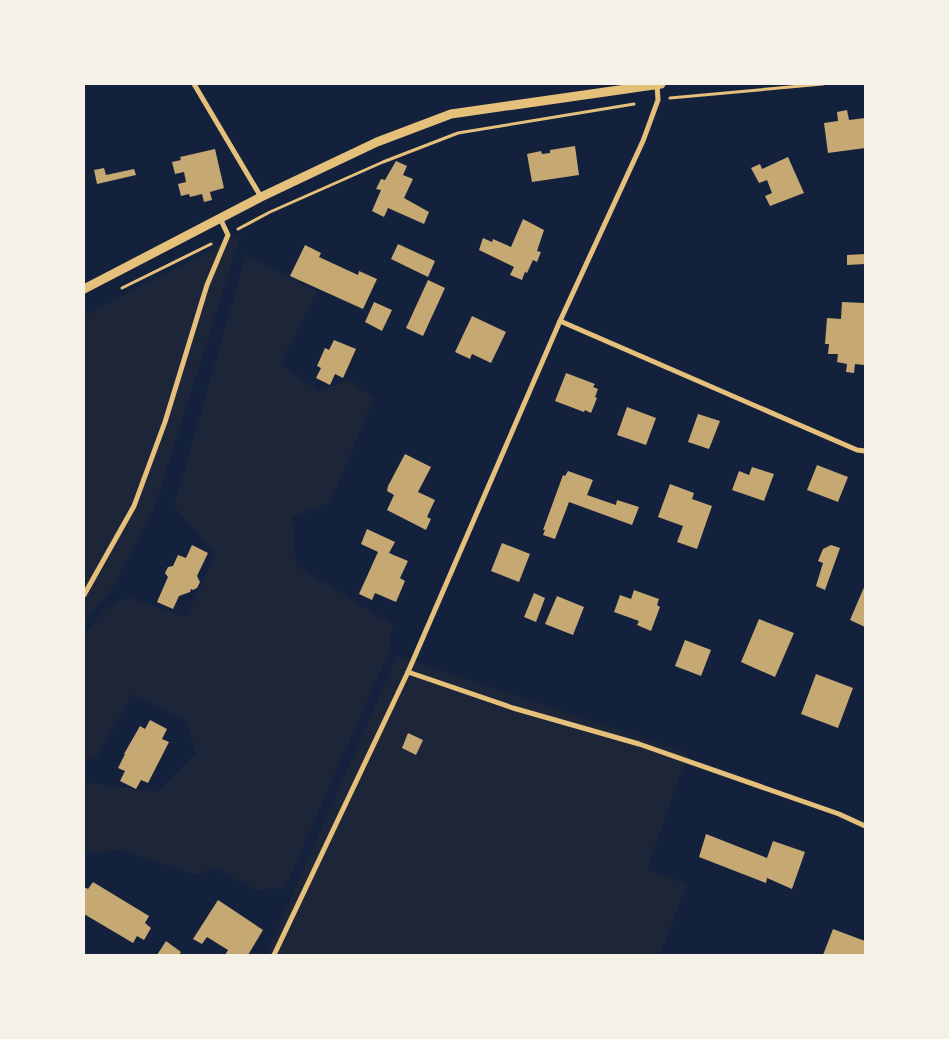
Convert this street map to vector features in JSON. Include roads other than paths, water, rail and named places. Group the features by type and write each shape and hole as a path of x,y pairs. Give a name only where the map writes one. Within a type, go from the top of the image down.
{"street":[{"path":"194,84 261,197"},
{"path":"274,955 408,672 560,321 643,141 658,100 657,84"},
{"path":"84,289 261,197 377,142 451,114 661,84"},
{"path":"84,595 134,506 165,422 207,285 228,235 220,218"},
{"path":"560,321 856,450 865,451"},
{"path":"408,672 513,708 639,744 839,814 865,826"}]}
